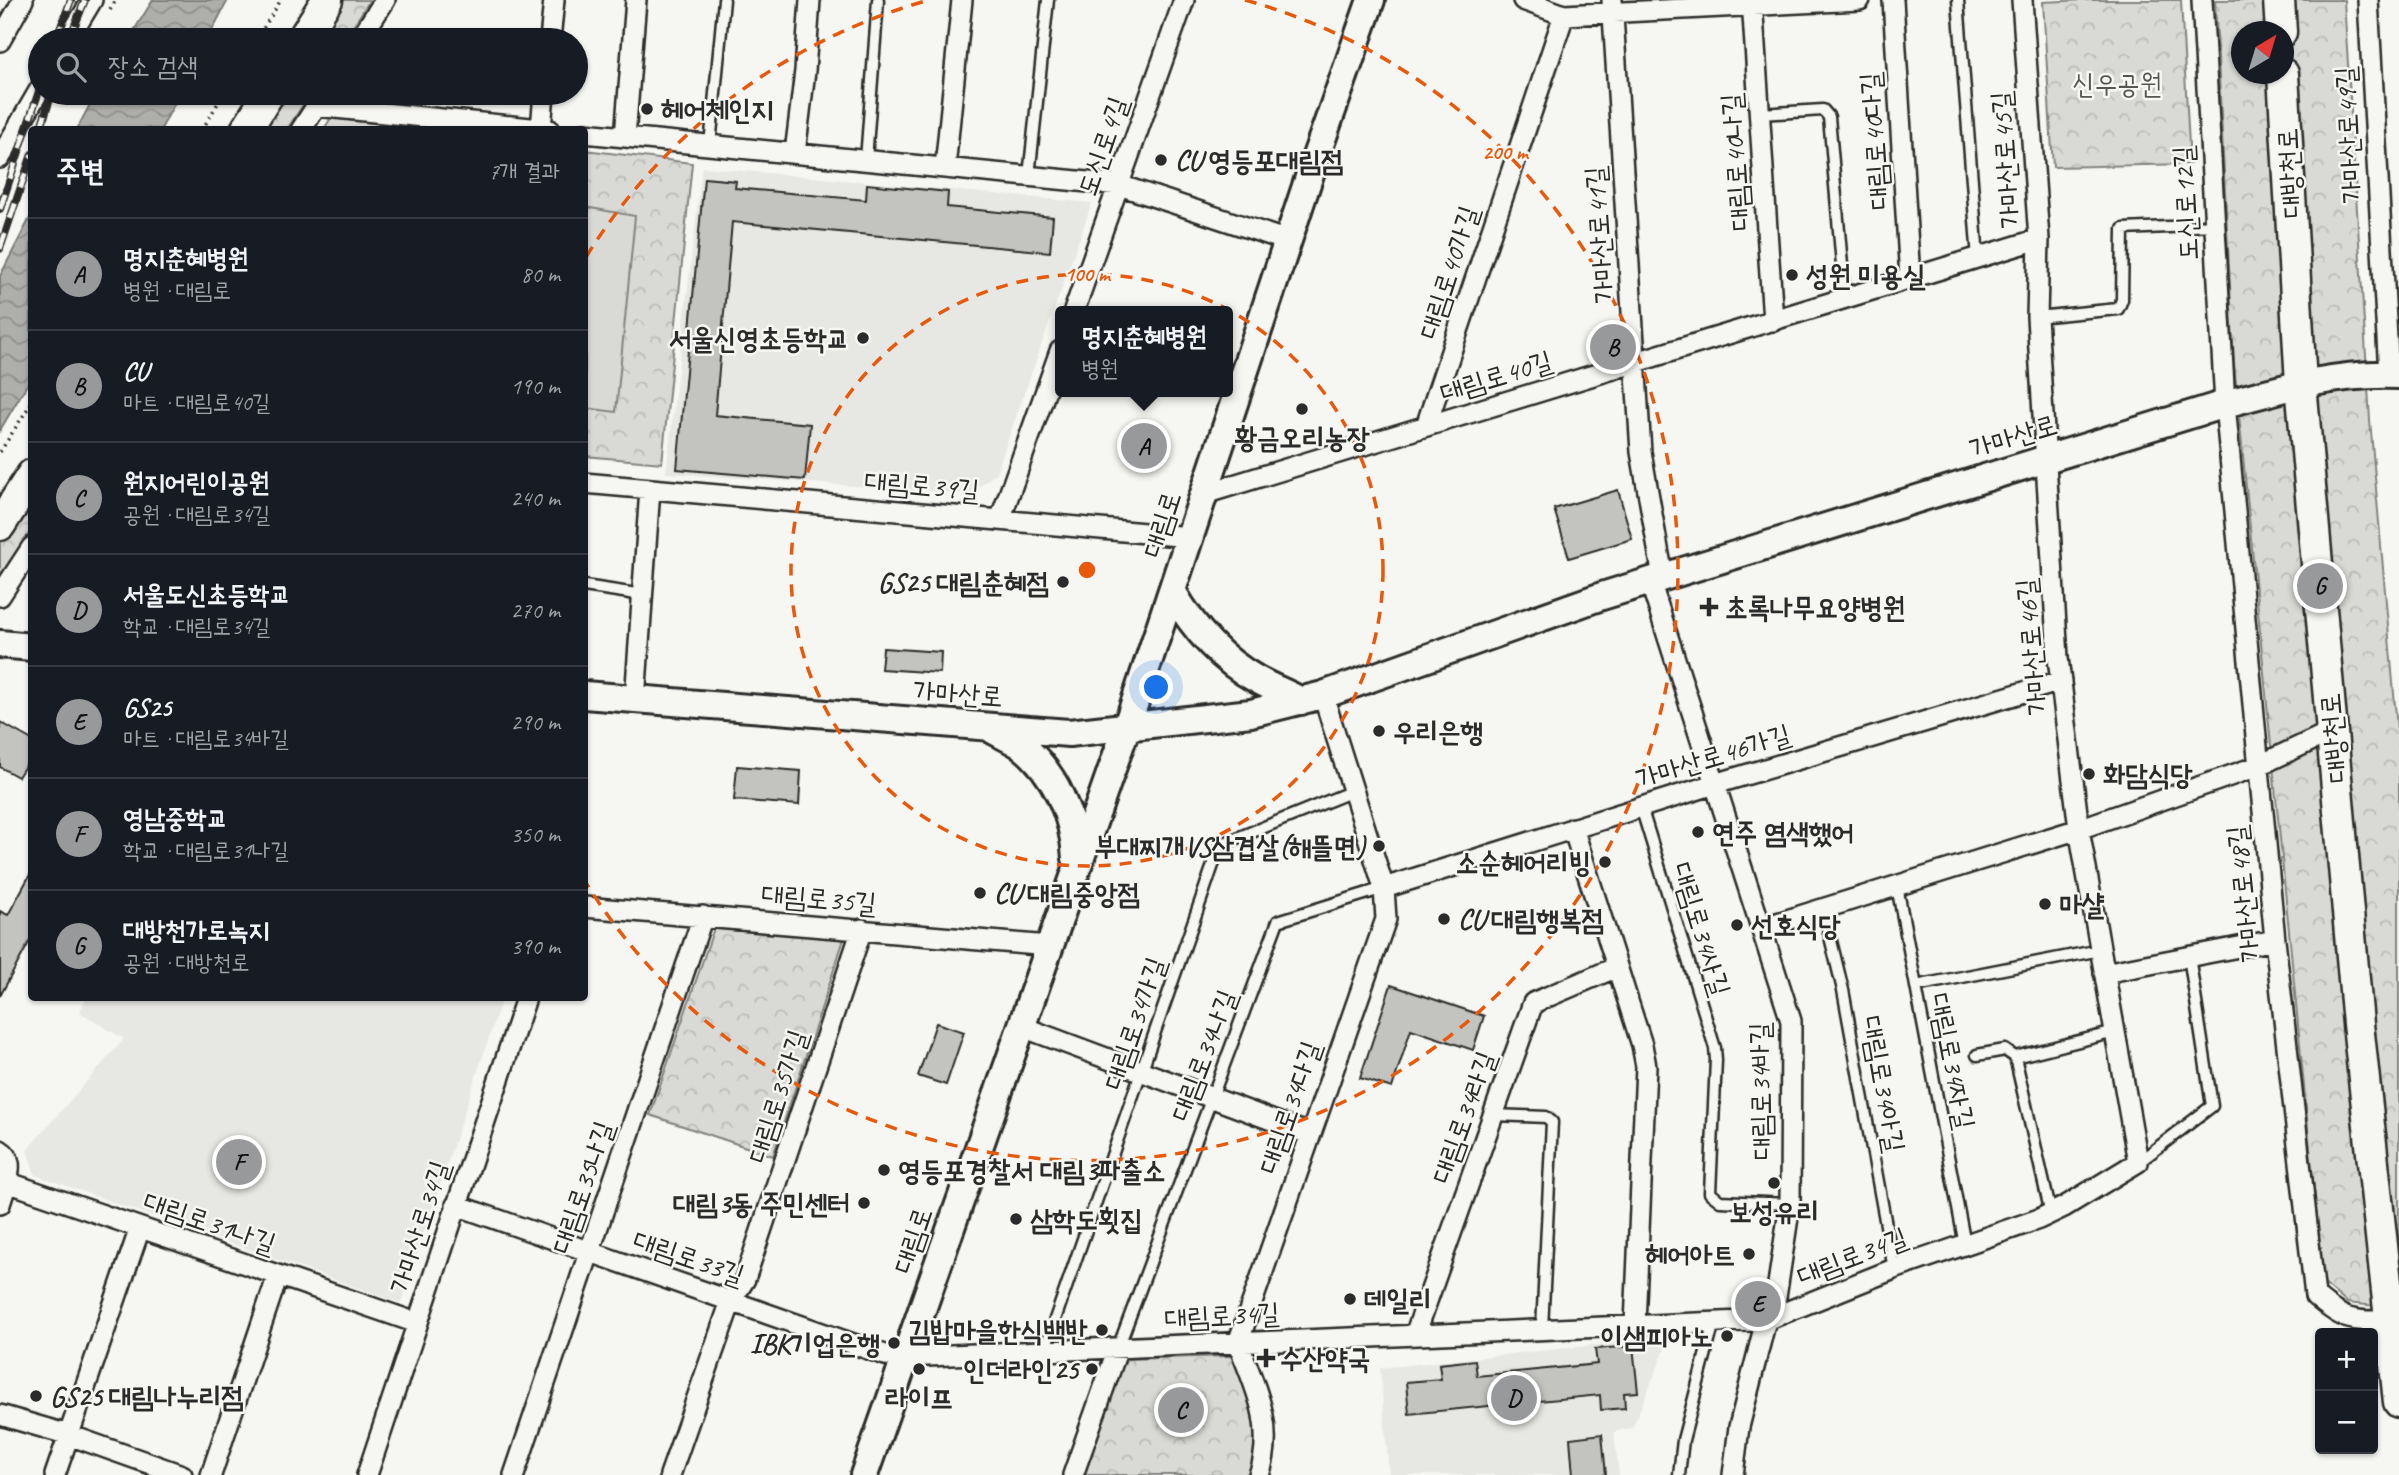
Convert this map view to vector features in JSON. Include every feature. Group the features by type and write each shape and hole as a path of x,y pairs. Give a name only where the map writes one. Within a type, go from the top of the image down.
{"main road":[{"path":"310,28 327,0"},
{"name":"대림로","path":"864,1475 1126,726 1371,0"},
{"path":"2279,0 2280,21"},
{"name":"대방천로","path":"2284,84 2301,384 2358,1024 2393,1310 2399,1402"},
{"path":"248,126 262,105"},
{"name":"가마산로","path":"588,695 1069,733 1251,713 1312,698 1602,596 2225,404 2301,384 2367,373 2394,374"},
{"path":"0,525 28,481"},
{"path":"1172,591 1197,628 1225,657 1255,679 1312,698"},
{"path":"0,644 28,647"},
{"path":"988,727 1022,746 1038,762 1055,786 1075,834 1077,866"}],"street":[{"path":"0,41 23,0"},
{"path":"75,28 92,0"},
{"path":"367,28 385,0"},
{"path":"551,28 554,0"},
{"path":"625,137 636,0"},
{"path":"795,153 810,0"},
{"path":"945,168 962,0"},
{"name":"도신로4길","path":"1076,306 1184,0"},
{"path":"1523,0 1564,15 1612,6 1860,0"},
{"name":"대림로40다길","path":"1893,0 1910,279"},
{"name":"가마산로45길","path":"2022,0 2039,239 2037,317 2044,459"},
{"name":"도신로12길","path":"2202,0 2225,404"},
{"name":"가마산로49길","path":"2368,0 2391,262 2394,374"},
{"name":"대림로40나길","path":"1752,3 1773,321"},
{"name":"가마산로41길","path":"1612,6 1641,452 1656,579"},
{"name":"대림로40가길","path":"1426,426 1564,15"},
{"path":"0,158 31,105"},
{"path":"304,126 318,105"},
{"path":"359,105 518,126"},
{"path":"541,126 543,105"},
{"path":"588,133 1119,185 1288,241"},
{"name":"대림로40길","path":"1204,494 2039,239"},
{"path":"1000,520 1055,365"},
{"name":"가마산로48길","path":"2225,404 2275,940 2315,1296 2337,1314 2358,1321 2393,1310"},
{"name":"가마산로46길","path":"2044,459 2061,681 2078,829 2138,1162"},
{"name":"대림로39길","path":"588,483 1190,537"},
{"path":"635,700 650,489"},
{"path":"0,596 28,553"},
{"path":"1656,579 1715,784"},
{"name":"가마산로46가길","path":"1384,888 1715,784 2061,681"},
{"path":"1312,698 1353,790 1384,888"},
{"path":"1761,928 2078,829 2259,766 2332,731"},
{"name":"대림로34바길","path":"1715,784 1791,1021 1790,1204 1775,1304 1766,1320 1739,1427 1733,1475"},
{"path":"1573,828 1642,1045 1646,1066 1635,1325"},
{"name":"대림로34다길","path":"1238,1343 1386,919 1384,888"},
{"name":"대림로35길","path":"588,906 1049,946"},
{"name":"대림로35나길","path":"514,1475 703,916"},
{"name":"대림로35가길","path":"670,1475 731,1301 745,1279 862,929"},
{"path":"2104,972 2275,940"},
{"name":"대림로34라길","path":"1415,1335 1533,1003 1617,967"},
{"name":"가마산로34길","path":"367,1475 525,1001"},
{"path":"1020,1026 1309,1134"},
{"path":"0,1150 6,1154 10,1165 0,1204"},
{"name":"대림로34길","path":"905,1357 1766,1320 1894,1269 2051,1213 2138,1162"},
{"name":"대림로31나길","path":"7,1182 417,1323"},
{"name":"대림로33길","path":"456,1205 885,1355 905,1357"},
{"path":"55,1475 140,1227"},
{"path":"211,1475 278,1275"},
{"path":"1238,1343 1265,1418 1265,1452 1259,1475"},
{"path":"1073,1475 1118,1348"},
{"path":"0,1415 69,1435 182,1475"}],"lane":[{"path":"710,145 724,0"},
{"path":"866,160 878,0"},
{"path":"1029,176 1048,0"},
{"path":"1958,0 1978,258"},
{"path":"1760,114 1823,110 1829,117 1845,299"},
{"path":"2037,317 2118,309 2122,300 2123,229 2215,225"},
{"path":"588,587 643,595"},
{"name":"대림로34가길","path":"1044,1351 1220,845 1353,790"},
{"name":"대림로34사길","path":"1642,807 1714,1048 1716,1060 1710,1193 1720,1200 1790,1204"},
{"name":"대림로34자길","path":"1897,886 1965,1245"},
{"name":"대림로34나길","path":"1118,1348 1278,921 1384,888"},
{"name":"대림로34아길","path":"1823,908 1843,990 1894,1269"},
{"path":"1916,986 2100,950"},
{"path":"2138,1162 2212,1106 2189,956"},
{"path":"2015,1057 2115,1032"},
{"path":"1977,1055 2004,1050 2015,1057 2051,1213"},
{"path":"1493,1115 1546,1117 1552,1122 1542,1329"},
{"path":"1679,1475 1683,1440 1714,1322"}],"path":[{"path":"264,28 281,0"},
{"path":"204,126 217,105"},
{"path":"0,452 28,408"}],"shaded area":[{"name":"서울신영초등학교","path":"702,167 1092,203 996,473 970,494 666,473"},
{"path":"85,1001 501,1001 401,1303 35,1175 27,1150 124,1039 80,1012"},
{"path":"1670,1337 1633,1427 1614,1432 1619,1475 1389,1475 1380,1368"}],"green space":[{"path":"336,0 370,0 352,28 318,28"},
{"name":"신우공원","path":"2181,0 2190,164 2053,167 2043,2"},
{"path":"2215,0 2344,0 2370,420 2399,751 2399,1288 2376,1306 2347,1303 2323,1283 2234,363"},
{"path":"271,105 303,105 289,126 257,126"},
{"path":"331,118 399,126 326,126"},
{"path":"588,150 692,163 662,463 588,456"},
{"path":"588,208 635,216 616,412 588,408"},
{"path":"28,493 28,535 0,579 0,538"},
{"path":"714,928 844,939 773,1156 650,1115"},
{"path":"1233,1356 1254,1398 1259,1422 1252,1475 1084,1475 1124,1359"}],"water":[{"path":"153,0 228,0 213,28 136,28"},
{"path":"90,105 174,105 163,126 79,126"},
{"path":"28,222 28,383 0,430 0,276"}],"building":[{"path":"704,178 736,181 735,188 866,200 867,184 948,192 947,207 1053,217 1050,252 732,222 715,415 810,424 805,480 677,469"},
{"path":"1618,490 1632,539 1569,558 1554,509"},
{"path":"883,648 941,652 940,673 881,669"},
{"path":"0,722 28,738 28,761 18,777 0,767"},
{"path":"737,766 801,771 799,805 734,800"},
{"path":"28,878 28,944 0,996 0,911 8,915"},
{"path":"1391,985 1484,1016 1473,1050 1411,1029 1392,1088 1360,1078"},
{"path":"936,1023 964,1032 946,1085 918,1076"},
{"path":"1633,1346 1638,1392 1624,1393 1625,1408 1601,1410 1600,1395 1409,1414 1406,1382 1441,1379 1439,1364 1475,1360 1477,1376 1597,1364 1595,1349"},
{"path":"1602,1434 1606,1475 1573,1475 1570,1438"}],"railway":[{"path":"60,28 71,0"},
{"path":"74,28 85,0"},
{"path":"0,209 34,105"},
{"path":"41,126 48,105"},
{"path":"0,249 28,166"}],"place":[{"name":"헤어체인지","path":"647,109"},
{"name":"CU 영등포대림점","path":"1161,160"},
{"name":"성원 미용실","path":"1792,275"},
{"name":"서울신영초등학교","path":"863,338"},
{"name":"CU","path":"1613,347"},
{"name":"황금오리농장","path":"1302,409"},
{"name":"명지춘혜병원","path":"1144,446"},
{"name":"GS25 대림춘혜점","path":"1063,582"},
{"name":"대방천가로녹지","path":"2320,586"},
{"name":"초록나무요양병원","path":"1709,607"},
{"name":"우리은행","path":"1379,731"},
{"name":"화담식당","path":"2089,774"},
{"name":"연주 염색했어","path":"1698,832"},
{"name":"부대찌개VS삼겹살(해뜰면)","path":"1379,846"},
{"name":"소순헤어리빙","path":"1605,862"},
{"name":"CU 대림중앙점","path":"980,893"},
{"name":"마샬","path":"2045,904"},
{"name":"CU 대림행복점","path":"1444,919"},
{"name":"선호식당","path":"1737,925"},
{"name":"영남중학교","path":"239,1162"},
{"name":"영등포경찰서 대림3파출소","path":"884,1170"},
{"name":"보성유리","path":"1774,1183"},
{"name":"대림3동 주민센터","path":"864,1203"},
{"name":"삼학도횟집","path":"1016,1219"},
{"name":"헤어아트","path":"1749,1254"},
{"name":"데일리","path":"1350,1299"},
{"name":"GS25","path":"1758,1304"},
{"name":"김밥마을한식백반","path":"1102,1330"},
{"name":"이샘피아노","path":"1727,1336"},
{"name":"IBK기업은행","path":"894,1343"},
{"name":"수산약국","path":"1266,1358"},
{"name":"라이프","path":"919,1369"},
{"name":"인더라인25","path":"1092,1369"},
{"name":"GS25 대림나누리점","path":"36,1396"},
{"name":"서울도신초등학교","path":"1514,1398"},
{"name":"원지어린이공원","path":"1181,1410"}]}
